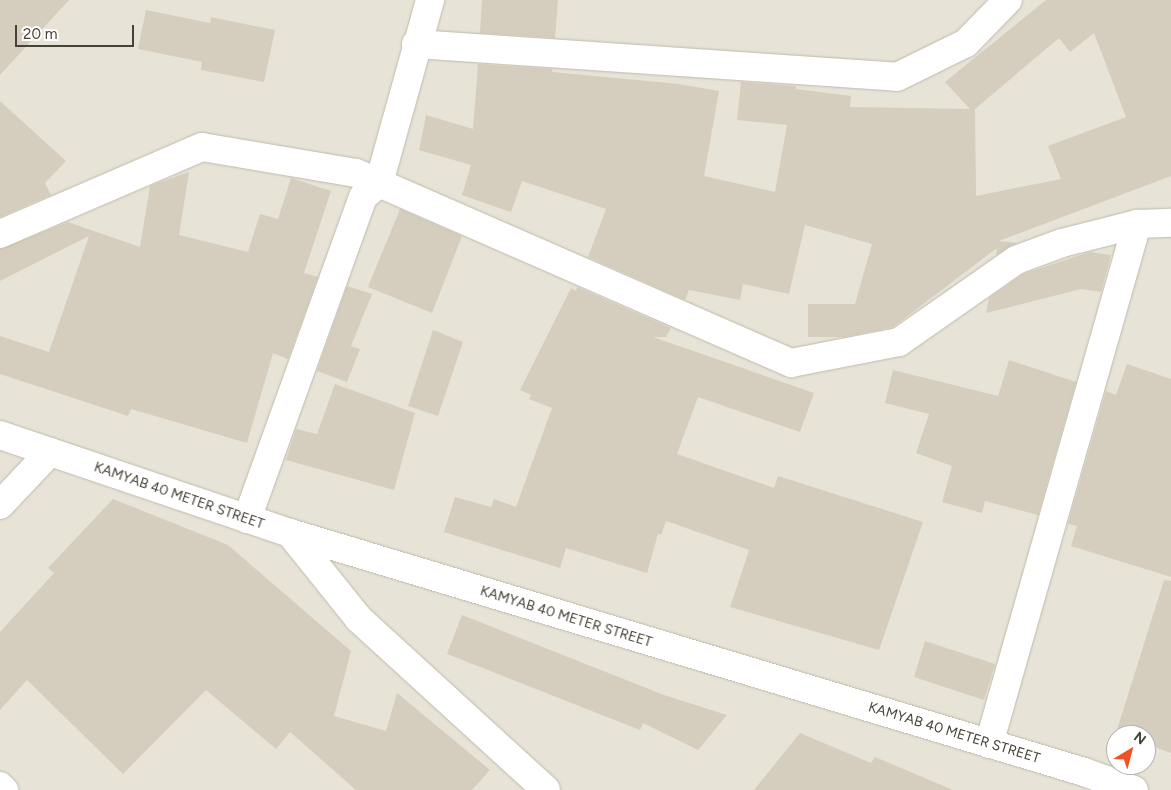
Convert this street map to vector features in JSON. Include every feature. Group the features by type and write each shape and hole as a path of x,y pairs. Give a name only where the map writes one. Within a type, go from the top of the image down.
{"street":[{"path":"247,519 363,197 379,183 416,44 430,0"},
{"path":"416,44 898,77 966,43 1008,0"},
{"path":"0,234 202,147 356,173 791,363 899,342 1016,260 1062,243 1137,224 1171,223"},
{"path":"989,744 1137,224"},
{"name":"KAMYAB 40 METER STREET","path":"0,436 290,533 989,744 1134,790"},
{"path":"0,505 50,452"},
{"path":"290,533 359,619 546,790"},
{"path":"0,786 4,790"}],"shaded area":[{"path":"0,0 1171,0 1171,790 0,790"}],"building":[{"path":"0,0 69,0 0,75"},
{"path":"482,0 558,0 555,38 480,33"},
{"path":"1046,0 1171,0 1171,176 999,241 1017,243 996,255 997,248 893,327 845,337 808,337 808,304 855,304 872,244 805,225 789,294 743,284 740,300 689,290 685,300 588,257 606,209 522,181 511,212 462,195 471,165 419,150 426,115 473,129 478,64 552,69 552,72 679,84 719,91 704,176 775,192 787,125 737,120 741,82 796,86 796,89 851,96 850,107 970,109 945,82","holes":["1094,33 1126,117 1048,146 1061,179 976,196 975,109 1059,38 1070,52"]},
{"path":"146,10 210,23 211,17 275,30 264,82 201,70 202,62 138,49"},
{"path":"0,101 66,161 45,183 51,195 0,217"},
{"path":"189,172 179,235 248,252 260,214 278,219 291,178 331,191 304,273 318,277 288,359 273,353 247,443 131,409 128,416 0,374 0,336 49,352 89,236 0,281 0,249 68,222 140,247 150,186"},
{"path":"400,209 462,236 432,313 368,287"},
{"path":"1090,252 1111,255 1101,292 1081,289 986,313 989,298 1023,274"},
{"path":"347,286 372,294 351,346 360,349 347,382 317,371"},
{"path":"577,287 671,328 666,337 653,337 814,393 800,432 698,397 677,454 774,488 778,476 923,522 879,650 730,607 749,550 666,521 661,535 658,534 647,573 566,548 560,568 444,532 455,497 491,507 494,499 516,507 552,408 529,399 531,395 520,390 571,288 576,291"},
{"path":"433,330 463,342 438,416 408,406"},
{"path":"1009,360 1076,382 1038,515 985,501 982,513 942,502 952,466 916,453 929,414 885,403 893,370 998,396"},
{"path":"1127,364 1171,379 1171,577 1071,546 1077,526 1068,524 1106,391 1116,395"},
{"path":"335,384 415,413 394,490 286,460 296,429 317,434"},
{"path":"113,499 228,545 351,651 334,716 386,731 397,693 490,770 472,790 356,790 290,732 276,749 206,690 123,774 27,680 0,710 0,632 54,573 48,568"},
{"path":"1164,580 1171,581 1171,753 1156,748 1156,725 1119,725"},
{"path":"462,615 664,695 727,715 698,750 643,723 640,730 447,654"},
{"path":"925,641 995,664 984,700 914,677"},
{"path":"800,733 871,763 875,757 953,790 754,790"}]}
